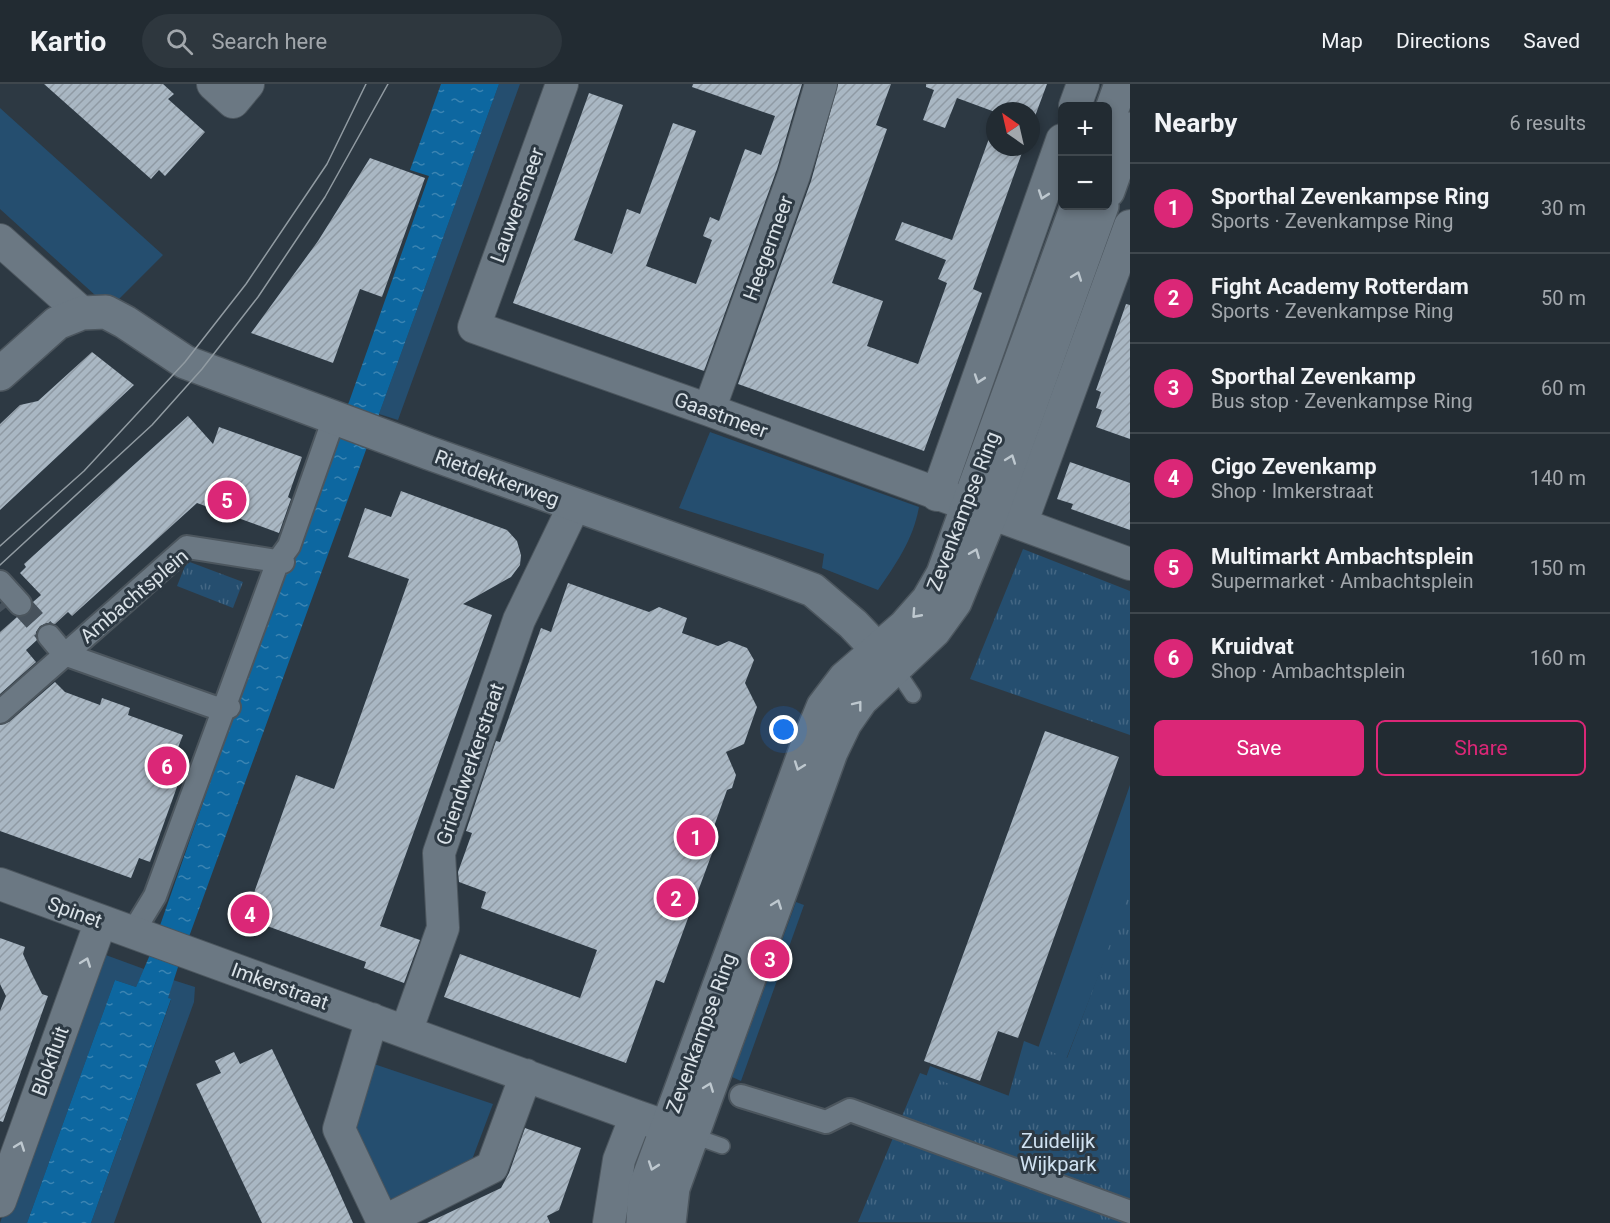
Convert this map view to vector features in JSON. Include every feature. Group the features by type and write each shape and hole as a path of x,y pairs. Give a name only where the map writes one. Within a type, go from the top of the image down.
{"main road":[{"path":"1112,107 1121,84"},
{"path":"1112,178 1130,129"},
{"name":"Zevenkampse Ring","path":"993,515 1076,210"},
{"name":"Zevenkampse Ring","path":"644,1223 645,1188 679,1130 820,715 844,678 896,671 905,626 928,600 943,574 993,515 1101,210"},
{"name":"Rietdekkerweg","path":"82,313 106,312 185,362 574,506 813,590 896,671"},
{"path":"0,374 57,323 82,313"},
{"name":"Zevenkampse Ring","path":"669,1223 679,1130"}],"street":[{"name":"Lauwersmeer","path":"474,327 562,84"},
{"name":"Heegermeer","path":"709,410 794,175 821,84"},
{"path":"1076,102 1083,84"},
{"name":"Zevenkampse Ring","path":"937,495 1058,151"},
{"name":"Zevenkampse Ring","path":"993,515 1130,226"},
{"path":"0,240 82,313"},
{"name":"Gaastmeer","path":"474,327 1130,564"},
{"path":"142,935 213,735 225,709 334,418"},
{"name":"Griendwerkerstraat","path":"406,1032 443,928 439,853 519,620 574,506"},
{"name":"Ambachtsplein","path":"0,712 53,652 187,547 283,556"},
{"path":"0,582 20,604"},
{"name":"Ambachtsplein","path":"53,652 225,709"},
{"name":"Spinet","path":"0,884 187,952"},
{"name":"Blokfluit","path":"0,1201 101,921"},
{"name":"Imkerstraat","path":"187,952 679,1130"},
{"path":"372,1019 339,1130 383,1222 492,1167 526,1075"},
{"path":"741,1096 826,1122 850,1110 1130,1212"},
{"name":"Zevenkampse Ring","path":"609,1223 619,1160 636,1116"}],"lane":[{"path":"679,1130 722,1146"}],"green space":[{"path":"499,84 520,84 398,420 379,414"},
{"path":"0,108 163,255 118,300 111,303 95,295 0,209"},
{"path":"710,432 919,507 908,541 878,590 822,568 824,554 679,508"},
{"path":"1023,549 1130,591 1130,735 970,679"},
{"path":"187,561 243,582 233,608 177,586"},
{"path":"1130,785 1130,895 1025,1165 911,1120 930,1066 1020,1100"},
{"name":"Zuidelijk Wijkpark","path":"1130,891 1130,1223 858,1222 920,1073 1006,1105 1024,1041 1067,1058"},
{"path":"796,902 804,905 741,1081 732,1077"},
{"path":"103,954 144,969 136,987 115,980 27,1223 0,1223 92,966"},
{"path":"173,980 195,987 194,1002 114,1223 91,1223 171,1000 167,998"},
{"path":"368,1062 493,1104 470,1165 392,1199 374,1191 344,1126"}],"water":[{"path":"441,84 499,84 178,967 168,998 171,999 91,1223 27,1223 115,980 136,987 149,957 329,442 349,402 429,176 410,170"}],"building":[{"path":"44,84 163,84 174,94 168,99 205,132 165,176 159,170 151,179"},
{"path":"693,84 802,84 777,169 704,371 513,303 589,93 623,105 574,240 612,254 627,209 640,214 673,123 696,131 646,266 696,284 712,240 703,236 710,217 719,221 745,149 761,155 775,116 692,87"},
{"path":"838,84 891,84 876,125 887,129 832,283 883,301 867,346 918,364 947,283 938,279 946,260 895,240 902,222 952,240 986,147 986,156 1021,156 973,289 982,293 924,451 738,384 811,181"},
{"path":"926,84 1047,84 1040,103 986,102 986,109 957,98 945,128 923,120 934,90 926,87"},
{"path":"370,158 425,178 382,297 360,289 333,363 251,333 318,241"},
{"path":"1126,304 1130,305 1130,439 1096,427 1102,410 1096,408 1101,392 1096,390"},
{"path":"92,352 134,385 0,510 0,424 20,405 38,401"},
{"path":"188,416 213,444 219,427 302,457 288,497 291,499 279,533 197,503 72,616 68,612 55,624 47,623 40,626 36,632 37,640 26,650 36,662 0,694 0,632 17,617 29,614 33,609 33,602 41,595 20,573 26,567 24,564"},
{"path":"1070,462 1130,483 1130,530 1071,509 1073,504 1057,499"},
{"path":"401,491 507,530 517,541 521,555 520,565 511,577 463,604 492,615 380,926 420,940 404,983 364,968 366,962 245,918 296,775 334,789 349,748 409,579 348,557 365,508 391,517"},
{"path":"568,583 649,612 659,607 687,618 682,633 718,646 729,641 747,648 754,660 745,683 757,707 744,744 726,752 736,775 732,788 727,790 707,846 714,848 664,983 656,980 626,1063 444,997 460,954 580,998 597,950 481,908 486,892 459,882 458,872 472,833 466,831 496,741 500,742 541,628 551,632"},
{"path":"55,682 65,692 100,705 102,698 130,708 128,715 183,735 175,755 187,759 150,862 139,858 131,878 0,831 0,725 9,722"},
{"path":"1045,731 1119,757 1018,1038 998,1031 980,1081 924,1061"},
{"path":"0,938 25,947 23,954 32,974 42,994 48,996 3,1122 0,1121 0,1011 6,996 0,984"},
{"path":"272,1049 353,1223 262,1223 196,1084 221,1073 215,1061 234,1052 240,1064"},
{"path":"525,1128 581,1148 559,1210 547,1216 550,1223 427,1223 501,1188 509,1173"}],"tunnel":[{"path":"0,604 4,609"},
{"path":"20,604 49,636"}],"tram line":[{"path":"0,546 84,471 185,362 246,284 327,164 366,84"},
{"path":"0,565 152,425 202,369 258,297 325,197 388,84"}],"place":[{"name":"Multimarkt Ambachtsplein","path":"227,500"},
{"name":"Kruidvat","path":"167,766"},
{"name":"Sporthal Zevenkampse Ring","path":"696,837"},
{"name":"Fight Academy Rotterdam","path":"676,898"},
{"name":"Cigo Zevenkamp","path":"250,914"},
{"name":"Sporthal Zevenkamp","path":"770,959"}]}
